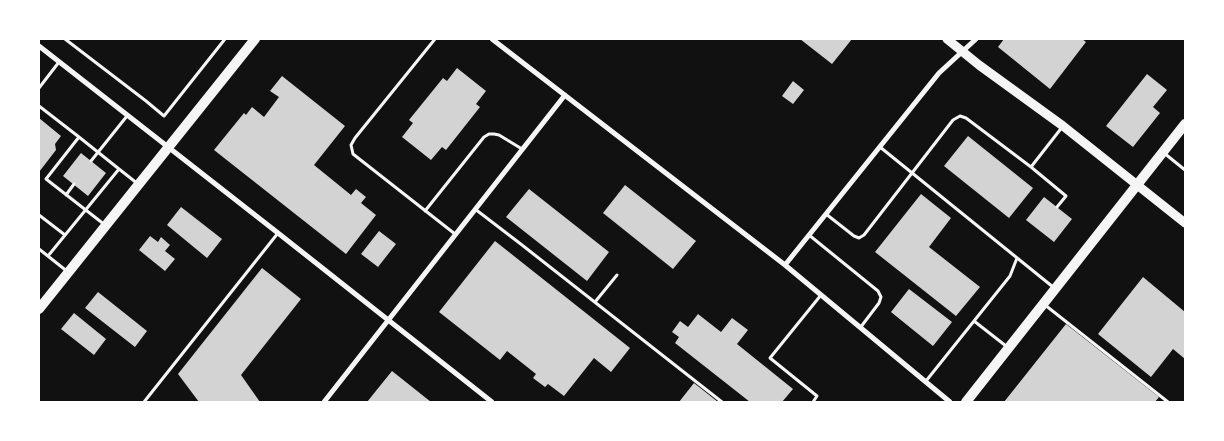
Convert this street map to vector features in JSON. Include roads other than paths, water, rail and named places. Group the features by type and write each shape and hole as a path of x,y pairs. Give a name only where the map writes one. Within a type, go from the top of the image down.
{"main road":[{"path":"39,309 255,39"},
{"path":"966,402 1185,124"}],"street":[{"path":"492,39 785,265 950,402"},
{"path":"947,39 1063,126 1185,223"},
{"path":"785,265 939,73 976,39"},
{"path":"39,46 492,402"},
{"path":"324,402 565,95"}],"lane":[{"path":"435,39 355,138 351,146 353,154 455,235"},
{"path":"39,88 59,62"},
{"path":"39,106 138,185"},
{"path":"91,162 127,115"},
{"path":"826,214 854,236 859,238 864,235 953,120 960,116 966,118 1031,167 1066,196 1057,207"},
{"path":"1031,167 1063,126"},
{"path":"426,211 484,137 489,134 499,135 522,149"},
{"path":"79,137 46,179 106,226"},
{"path":"880,146 1056,289"},
{"path":"1163,152 1185,170"},
{"path":"48,256 118,169"},
{"path":"66,194 74,184"},
{"path":"475,210 596,302 722,402"},
{"path":"39,215 65,236"},
{"path":"144,402 278,233"},
{"path":"809,235 878,291 881,297 879,303 860,328"},
{"path":"39,249 68,272"},
{"path":"925,381 1010,276 1017,258"},
{"path":"596,302 617,275"},
{"path":"812,402 817,396 770,358 820,295"},
{"path":"1044,304 1168,402"},
{"path":"974,320 1009,348"}]}
